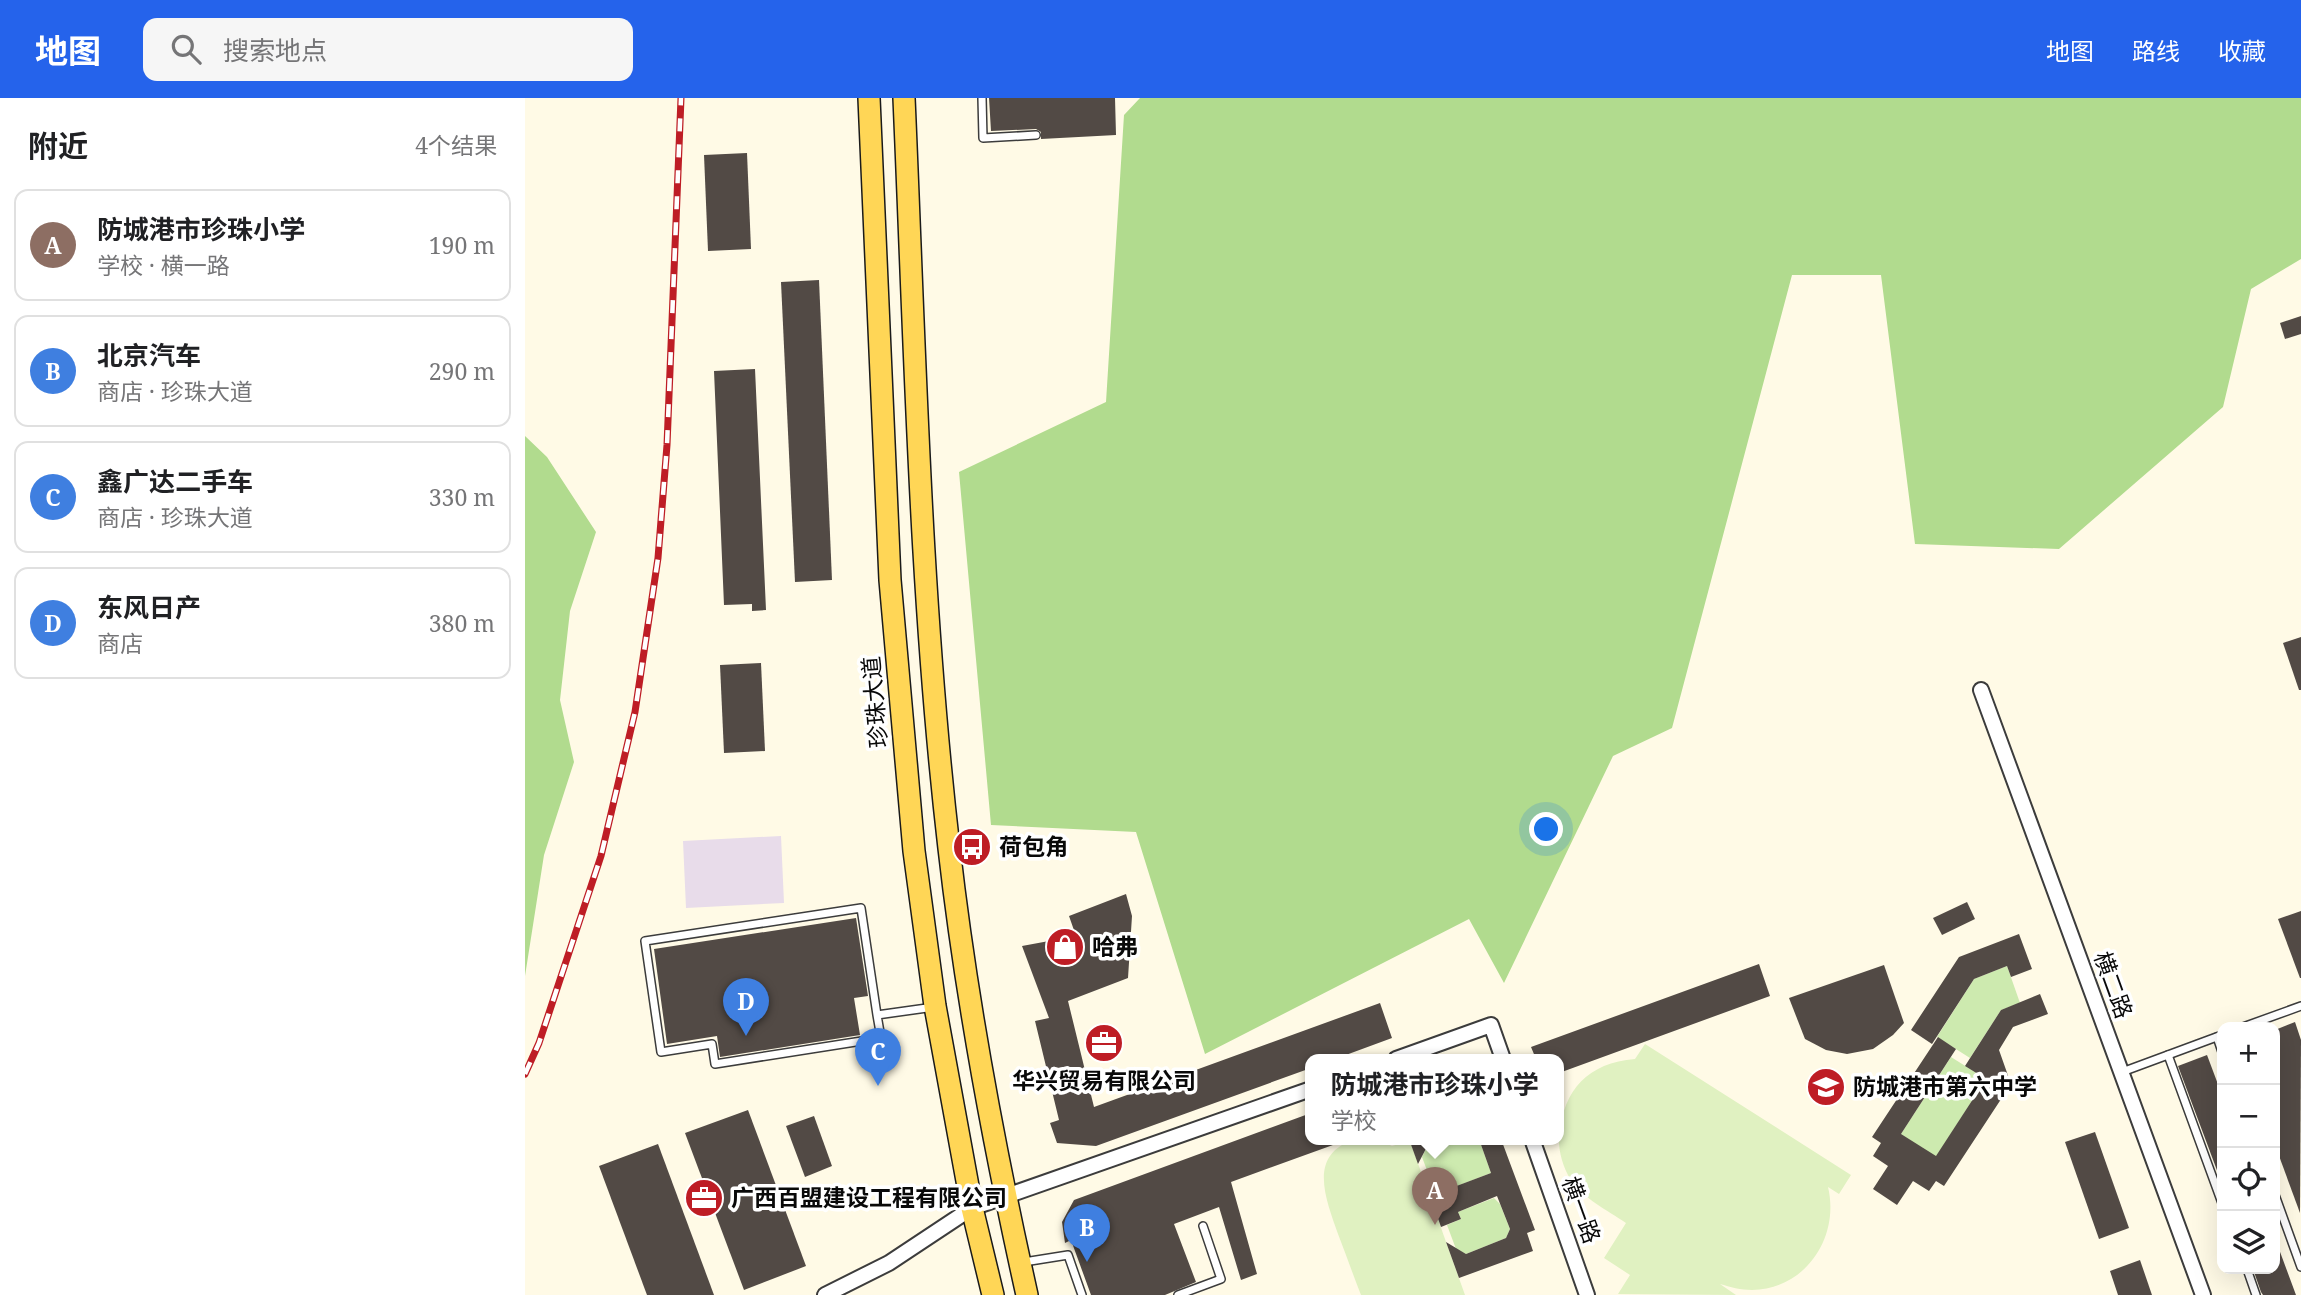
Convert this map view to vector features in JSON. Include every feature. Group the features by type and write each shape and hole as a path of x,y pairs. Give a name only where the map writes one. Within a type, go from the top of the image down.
{"main road":[{"name":"珍珠大道","path":"869,98 890,580 914,851 935,1006 972,1208 993,1295"},
{"path":"904,98 925,577 949,847 969,1001 1005,1198 1027,1295"}],"street":[{"name":"横二路","path":"1981,690 2203,1295"},
{"path":"1410,1054 1491,1025 1501,1054"},
{"path":"825,1295 889,1263 972,1208 1305,1091"},
{"name":"横一路","path":"1534,1145 1587,1295"}],"lane":[{"path":"982,98 983,138 1036,135"},
{"path":"861,908 877,1015 881,1038 715,1064 712,1044 661,1052 645,941 861,908"},
{"path":"877,1015 935,1006"},
{"path":"2256,1022 2299,1006 2301,1016"},
{"path":"2121,1073 2217,1037"},
{"path":"2168,1055 2217,1189"},
{"path":"2280,1209 2301,1267"},
{"path":"1178,1295 1221,1279 1203,1226"},
{"path":"2290,1237 2301,1233"},
{"path":"1020,1263 1068,1255 1081,1295"},
{"path":"2248,1274 2256,1295"}],"shaded area":[{"path":"781,836 784,903 686,908 683,841"}],"green space":[{"path":"1140,98 2301,98 2301,259 2251,289 2223,407 2059,549 1915,544 1881,275 1792,275 1672,728 1613,756 1504,983 1469,919 1205,1054 1136,832 991,825 959,472 1106,402 1124,115"},
{"path":"525,436 547,457 596,532 570,611 560,700 574,762 544,855 525,976"},
{"path":"2007,966 2020,1003 2001,1010 1970,1058 1937,1037 1974,979"},
{"path":"1645,1044 1851,1175 1839,1194 1828,1187 1829,1224 1815,1257 1803,1270 1788,1281 1771,1287 1752,1290 1720,1284 1736,1295 1618,1294 1630,1275 1604,1258 1626,1223 1589,1199 1576,1187 1565,1169 1559,1145 1564,1145 1566,1104 1581,1081 1604,1066 1635,1059"},
{"path":"1951,1057 1986,1079 1934,1160 1921,1151 1923,1148 1899,1137"},
{"path":"1411,1145 1465,1295 1361,1295 1325,1192 1325,1166 1331,1155 1341,1146"},
{"path":"1481,1145 1491,1173 1436,1194 1422,1157 1427,1147"},
{"path":"1494,1198 1500,1204 1510,1229 1506,1238 1466,1254 1456,1249 1447,1225 1461,1219 1458,1212"}],"building":[{"path":"989,98 1115,98 1116,135 1041,139 1041,132 1036,129 991,131"},
{"path":"747,153 751,249 708,251 704,155"},
{"path":"819,280 832,580 795,582 781,282"},
{"path":"2301,316 2301,334 2285,339 2280,323"},
{"path":"755,369 766,610 752,611 752,604 724,605 714,371"},
{"path":"2301,637 2301,690 2299,690 2283,643"},
{"path":"761,663 765,751 724,753 720,665"},
{"path":"1126,894 1132,916 1128,978 1068,1001 1094,1107 1380,1003 1392,1038 1349,1054 1305,1054 1305,1070 1096,1146 1057,1143 1050,1123 1059,1120 1035,1021 1049,1018 1022,946 1076,936 1069,916"},
{"path":"1967,902 1975,919 1942,935 1933,918"},
{"path":"2301,911 2301,978 2300,978 2278,919"},
{"path":"856,918 868,996 854,998 860,1035 720,1057 717,1036 667,1044 654,949"},
{"path":"2019,934 2032,969 2011,977 2007,966 1974,979 1932,1044 1911,1030 1959,957"},
{"path":"1759,964 1770,996 1564,1071 1564,1054 1534,1054 1531,1047"},
{"path":"1884,965 1904,1023 1893,1035 1873,1049 1847,1054 1826,1050 1805,1039 1789,998"},
{"path":"2040,994 2048,1014 2013,1027 1999,1050 2011,1084 1944,1186 1936,1181 1929,1191 1913,1181 1897,1205 1873,1189 1888,1166 1873,1156 1881,1143 1872,1137 1938,1037 1956,1049 1901,1134 1936,1156 1986,1079 1965,1066 2001,1010"},
{"path":"2295,1022 2301,1040 2300,1213 2280,1159 2280,1028"},
{"path":"2207,1055 2217,1082 2217,1170 2178,1066"},
{"path":"748,1110 806,1266 744,1290 685,1133"},
{"path":"1305,1115 1305,1145 1333,1145 1231,1182 1257,1274 1241,1280 1219,1207 1174,1224 1196,1282 1165,1295 1091,1295 1071,1240 1065,1243 1062,1222 1074,1200"},
{"path":"814,1116 832,1166 805,1177 786,1126"},
{"path":"2095,1132 2129,1228 2099,1239 2065,1142"},
{"path":"658,1144 714,1295 647,1295 599,1166"},
{"path":"1411,1145 1428,1145 1418,1164"},
{"path":"1481,1145 1503,1145 1535,1230 1527,1233 1533,1251 1459,1278 1446,1242 1466,1254 1506,1238 1510,1229 1497,1196 1458,1212 1461,1219 1441,1227 1430,1196 1491,1173"},
{"path":"2280,1252 2296,1295 2263,1295 2255,1274 2280,1274"},
{"path":"2140,1260 2152,1295 2118,1295 2110,1271"}],"railway":[{"path":"525,1074 539,1043 601,856 635,712 658,558 667,445 681,98"}],"place":[{"name":"荷包角","path":"972,847"},
{"name":"哈弗","path":"1065,947"},
{"name":"东风日产","path":"746,1036"},
{"name":"华兴贸易有限公司","path":"1104,1043"},
{"name":"鑫广达二手车","path":"878,1086"},
{"name":"防城港市第六中学","path":"1826,1087"},
{"name":"广西百盟建设工程有限公司","path":"704,1198"},
{"name":"防城港市珍珠小学","path":"1435,1225"},
{"name":"北京汽车","path":"1087,1262"}]}
